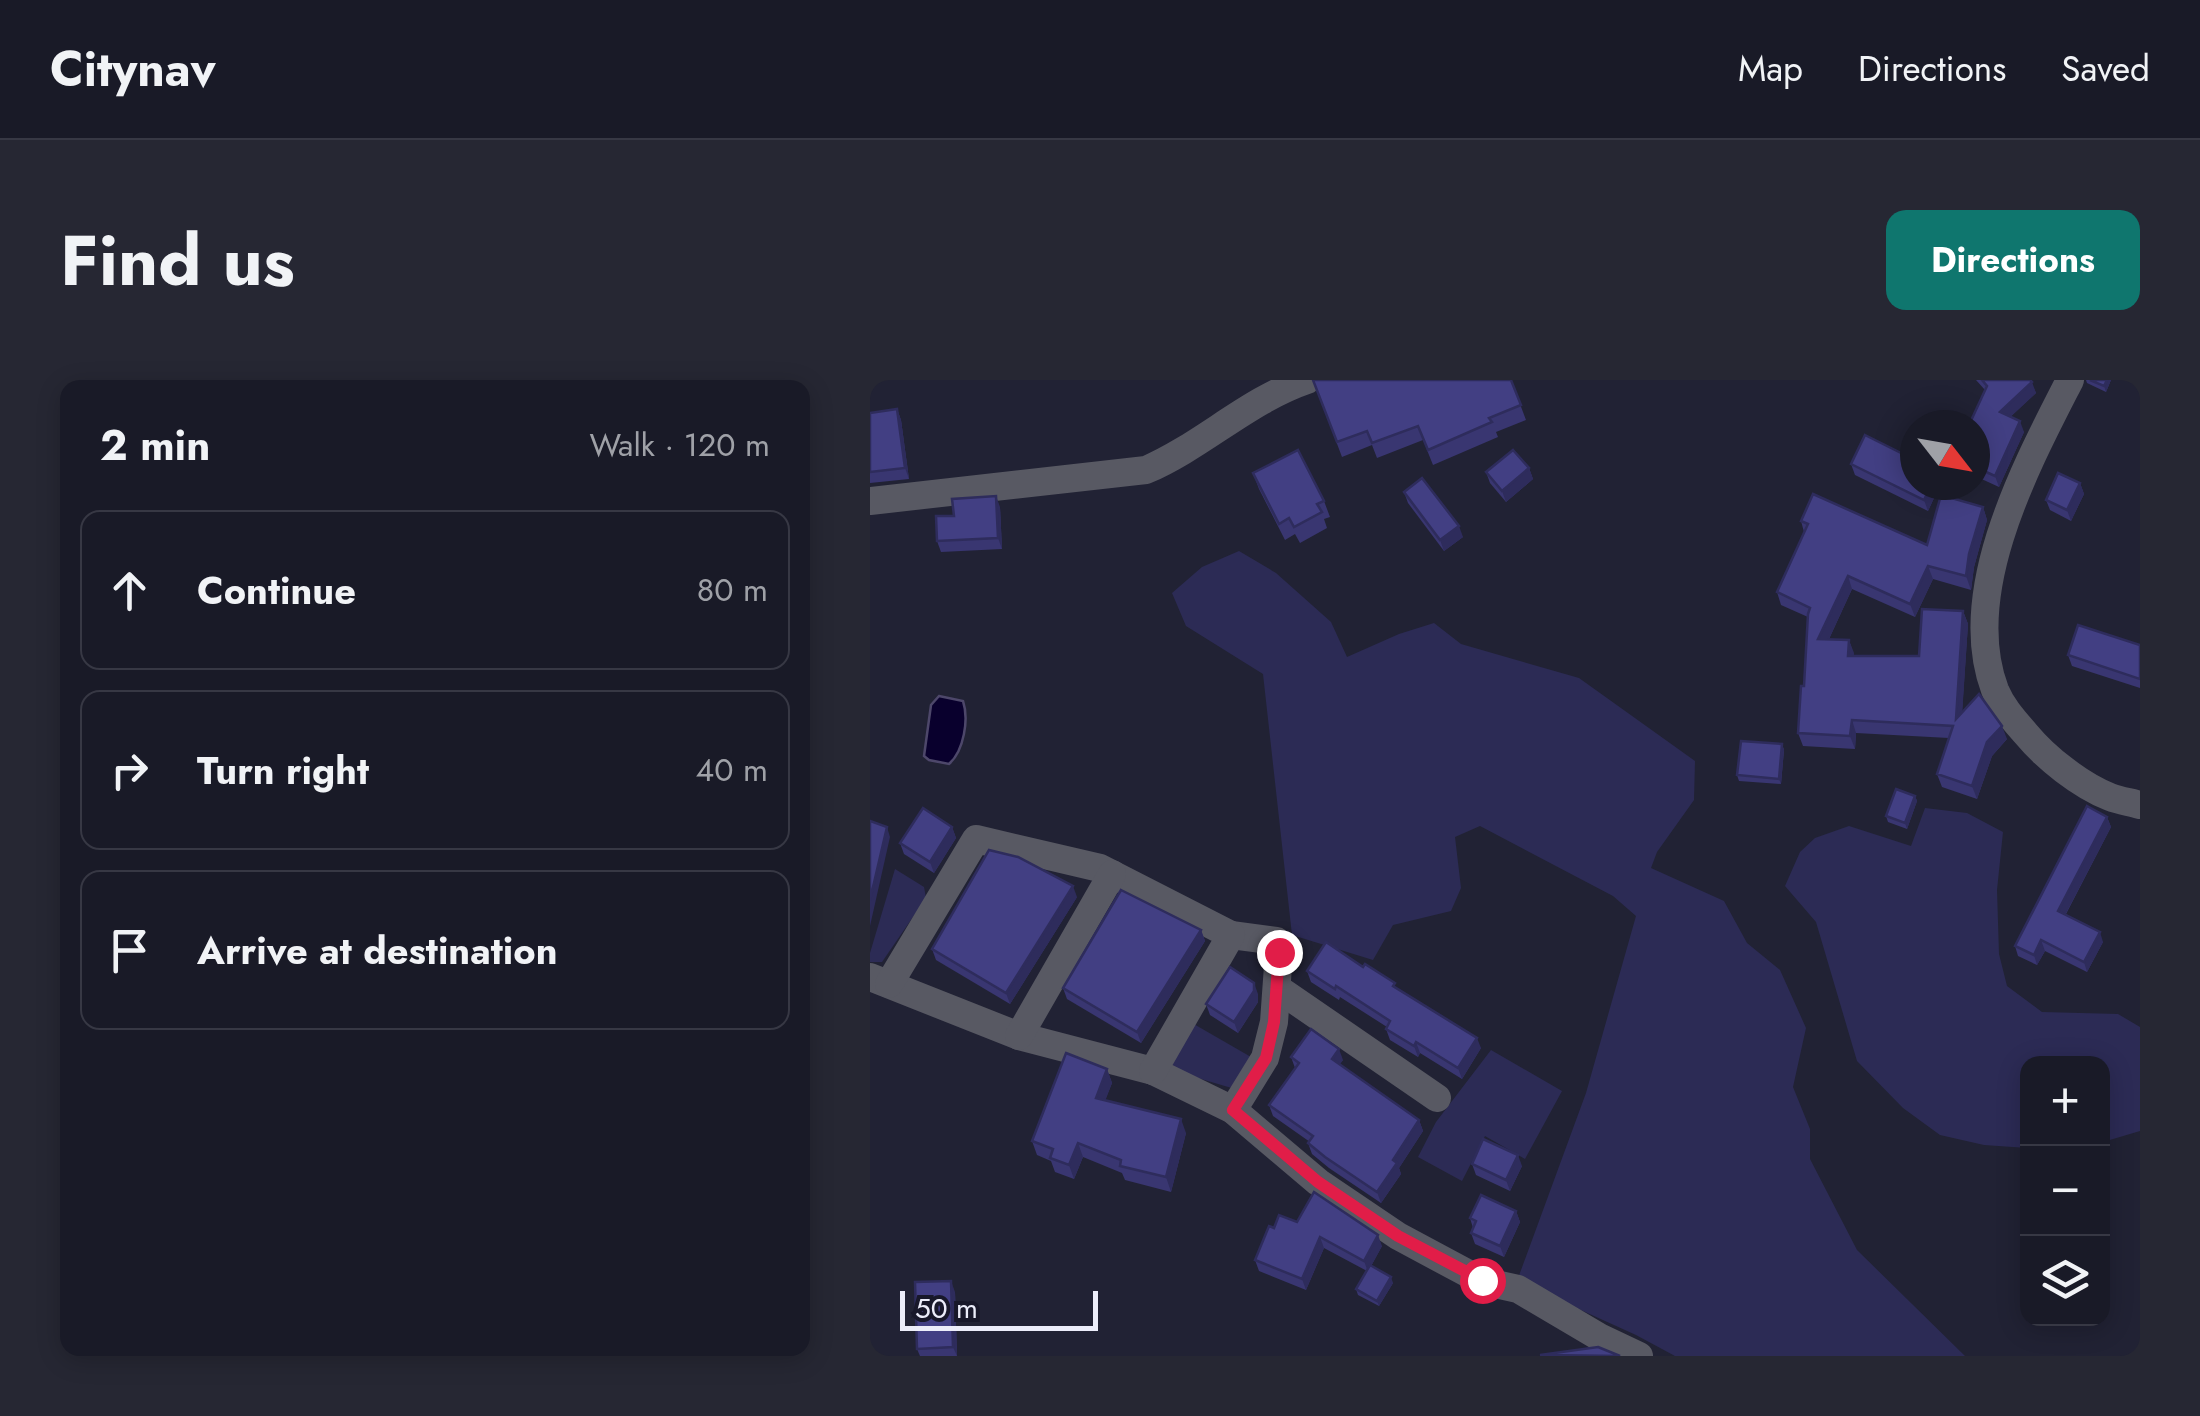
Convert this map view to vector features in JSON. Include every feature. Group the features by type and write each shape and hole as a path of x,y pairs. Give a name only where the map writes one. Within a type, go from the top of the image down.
{"street":[{"path":"870,501 1146,470 1174,458 1289,386 1307,380"},
{"path":"2070,380 2012,499 1993,558 1984,623 1986,654 1995,691 2036,746 2065,770 2109,796 2140,805"},
{"path":"1233,1110 1266,1058 1277,988 1276,941 1232,934 1100,868 976,839 879,981 1019,1036 1153,1071 1233,1110 1318,1182 1398,1236 1482,1280 1518,1289 1640,1356"},
{"path":"1019,1036 1112,874"},
{"path":"1153,1071 1232,934"},
{"path":"1277,988 1437,1098"}],"shaded area":[{"path":"1239,551 1276,573 1331,622 1347,657 1434,623 1461,644 1579,678 1695,761 1694,800 1657,852 1651,868 1724,901 1747,943 1780,970 1806,1028 1793,1087 1810,1129 1810,1159 1857,1250 1965,1356 1675,1356 1517,1281 1586,1093 1636,916 1613,896 1480,826 1455,837 1461,888 1451,911 1393,925 1373,960 1292,935 1263,674 1186,626 1172,593 1202,567"},
{"path":"939,696 963,701 965,708 962,743 949,764 924,756 931,705"},
{"path":"1925,808 1967,813 2003,832 1997,890 1999,954 2007,986 2042,1012 2118,1014 2140,1027 2140,1131 2110,1140 2110,1056 2020,1056 2020,1148 1984,1145 1940,1135 1903,1108 1857,1061 1816,922 1785,886 1800,852 1815,838 1849,826 1911,846"},
{"path":"895,869 924,887 926,898 882,962 870,962 870,953"},
{"path":"1192,1023 1251,1057 1235,1089 1174,1071 1171,1057"},
{"path":"1491,1050 1562,1091 1525,1159 1485,1136 1462,1181 1418,1157 1436,1122"}],"building":[{"path":"1313,380 1511,380 1521,405 1428,450 1418,426 1372,443 1367,431 1337,442"},
{"path":"1982,380 2032,382 2000,412 2020,421 1995,476 1990,474 1990,410 1976,410 1987,386"},
{"path":"897,409 905,468 870,472 870,413"},
{"path":"1865,435 1900,452 1900,488 1851,464"},
{"path":"1298,450 1324,501 1317,504 1322,512 1294,527 1289,518 1279,524 1253,473"},
{"path":"1513,450 1529,468 1502,491 1486,472"},
{"path":"2058,473 2080,483 2067,510 2046,500"},
{"path":"1422,478 1459,526 1440,540 1404,492"},
{"path":"1813,494 1927,545 1940,500 1958,500 1983,507 1966,576 1928,566 1910,604 1848,576 1818,639 1849,640 1848,656 1919,656 1922,609 1963,611 1956,719 1979,694 2002,726 1987,742 1972,786 1937,774 1953,726 1852,720 1850,736 1798,733 1810,608 1777,592 1808,524 1801,521"},
{"path":"996,496 998,538 937,541 936,516 954,516 952,499"},
{"path":"2078,625 2140,645 2140,679 2068,655"},
{"path":"1741,741 1782,744 1779,779 1737,775"},
{"path":"1896,789 1915,796 1905,823 1886,816"},
{"path":"2087,806 2107,817 2058,911 2100,932 2084,962 2041,940 2034,955 2015,946"},
{"path":"923,808 952,827 930,862 900,843"},
{"path":"870,821 887,827 870,900"},
{"path":"989,850 1018,857 1073,886 1006,993 932,949"},
{"path":"1121,890 1201,930 1137,1032 1063,988"},
{"path":"1326,942 1477,1038 1458,1068 1386,1029 1390,1021 1307,971"},
{"path":"1230,967 1254,983 1254,991 1234,1022 1206,1004"},
{"path":"1311,1029 1339,1049 1332,1059 1419,1120 1377,1192 1325,1157 1308,1143 1313,1136 1269,1105 1299,1063 1291,1057"},
{"path":"1066,1053 1107,1069 1096,1098 1181,1119 1166,1177 1120,1166 1121,1160 1078,1143 1069,1165 1050,1158 1053,1149 1032,1141"},
{"path":"1483,1139 1518,1155 1506,1180 1472,1164"},
{"path":"1314,1192 1378,1235 1364,1261 1320,1237 1302,1279 1255,1260 1269,1226 1274,1228 1279,1215 1297,1222"},
{"path":"1481,1195 1516,1211 1500,1246 1471,1233 1476,1221 1470,1218"},
{"path":"1370,1265 1391,1277 1377,1301 1356,1289"},
{"path":"951,1281 953,1347 917,1349 915,1282"},
{"path":"1598,1347 1620,1356 1540,1355"}],"route":[{"path":"1279,952 1274,1022 1266,1058 1233,1110 1318,1182 1398,1236 1482,1280"}]}
